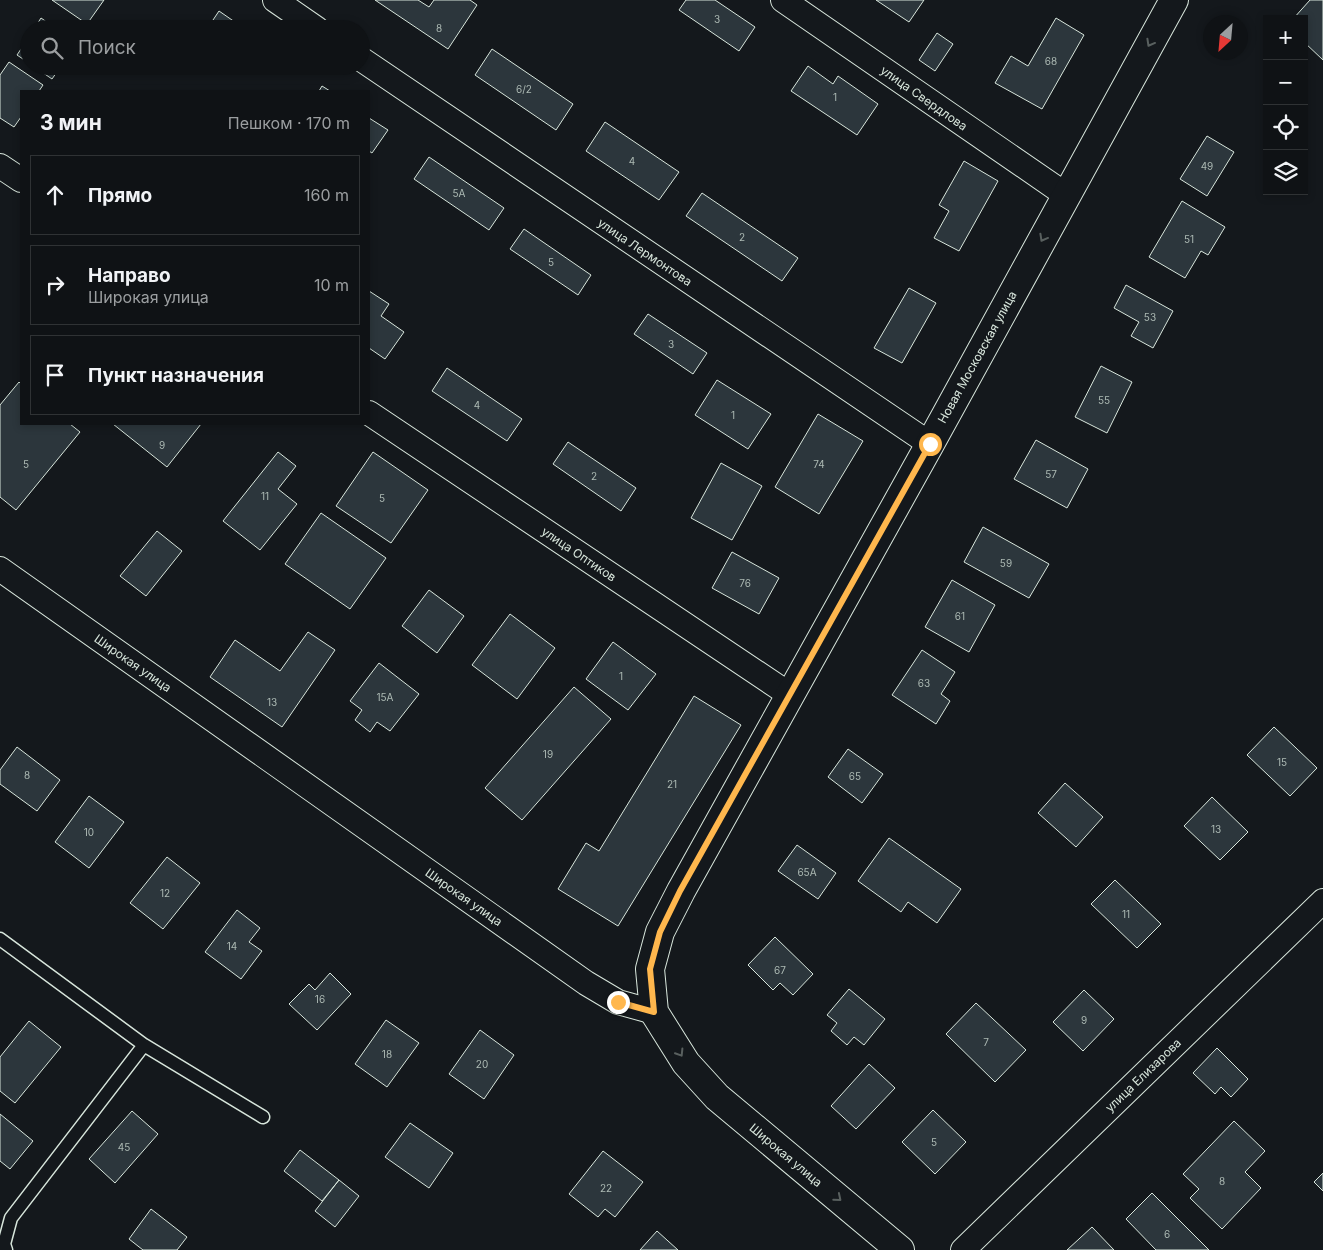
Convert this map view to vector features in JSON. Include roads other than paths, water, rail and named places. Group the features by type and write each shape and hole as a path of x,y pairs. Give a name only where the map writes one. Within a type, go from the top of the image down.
{"street":[{"path":"275,0 304,20"},
{"name":"улица Свердлова","path":"783,0 1066,195"},
{"name":"Новая Московская улица","path":"654,1012 650,969 660,932 680,891 930,444 1174,0"},
{"name":"улица Лермонтова","path":"370,65 930,444"},
{"path":"0,166 20,179"},
{"name":"улица Оптиков","path":"370,414 790,695"},
{"name":"Широкая улица","path":"0,569 586,983 618,1002 654,1012 686,1063 716,1097 900,1250"},
{"name":"улица Елизарова","path":"963,1250 1323,901"}],"lane":[{"path":"0,939 144,1045 263,1117"},
{"path":"6,1250 4,1244 11,1218 144,1045"}]}
